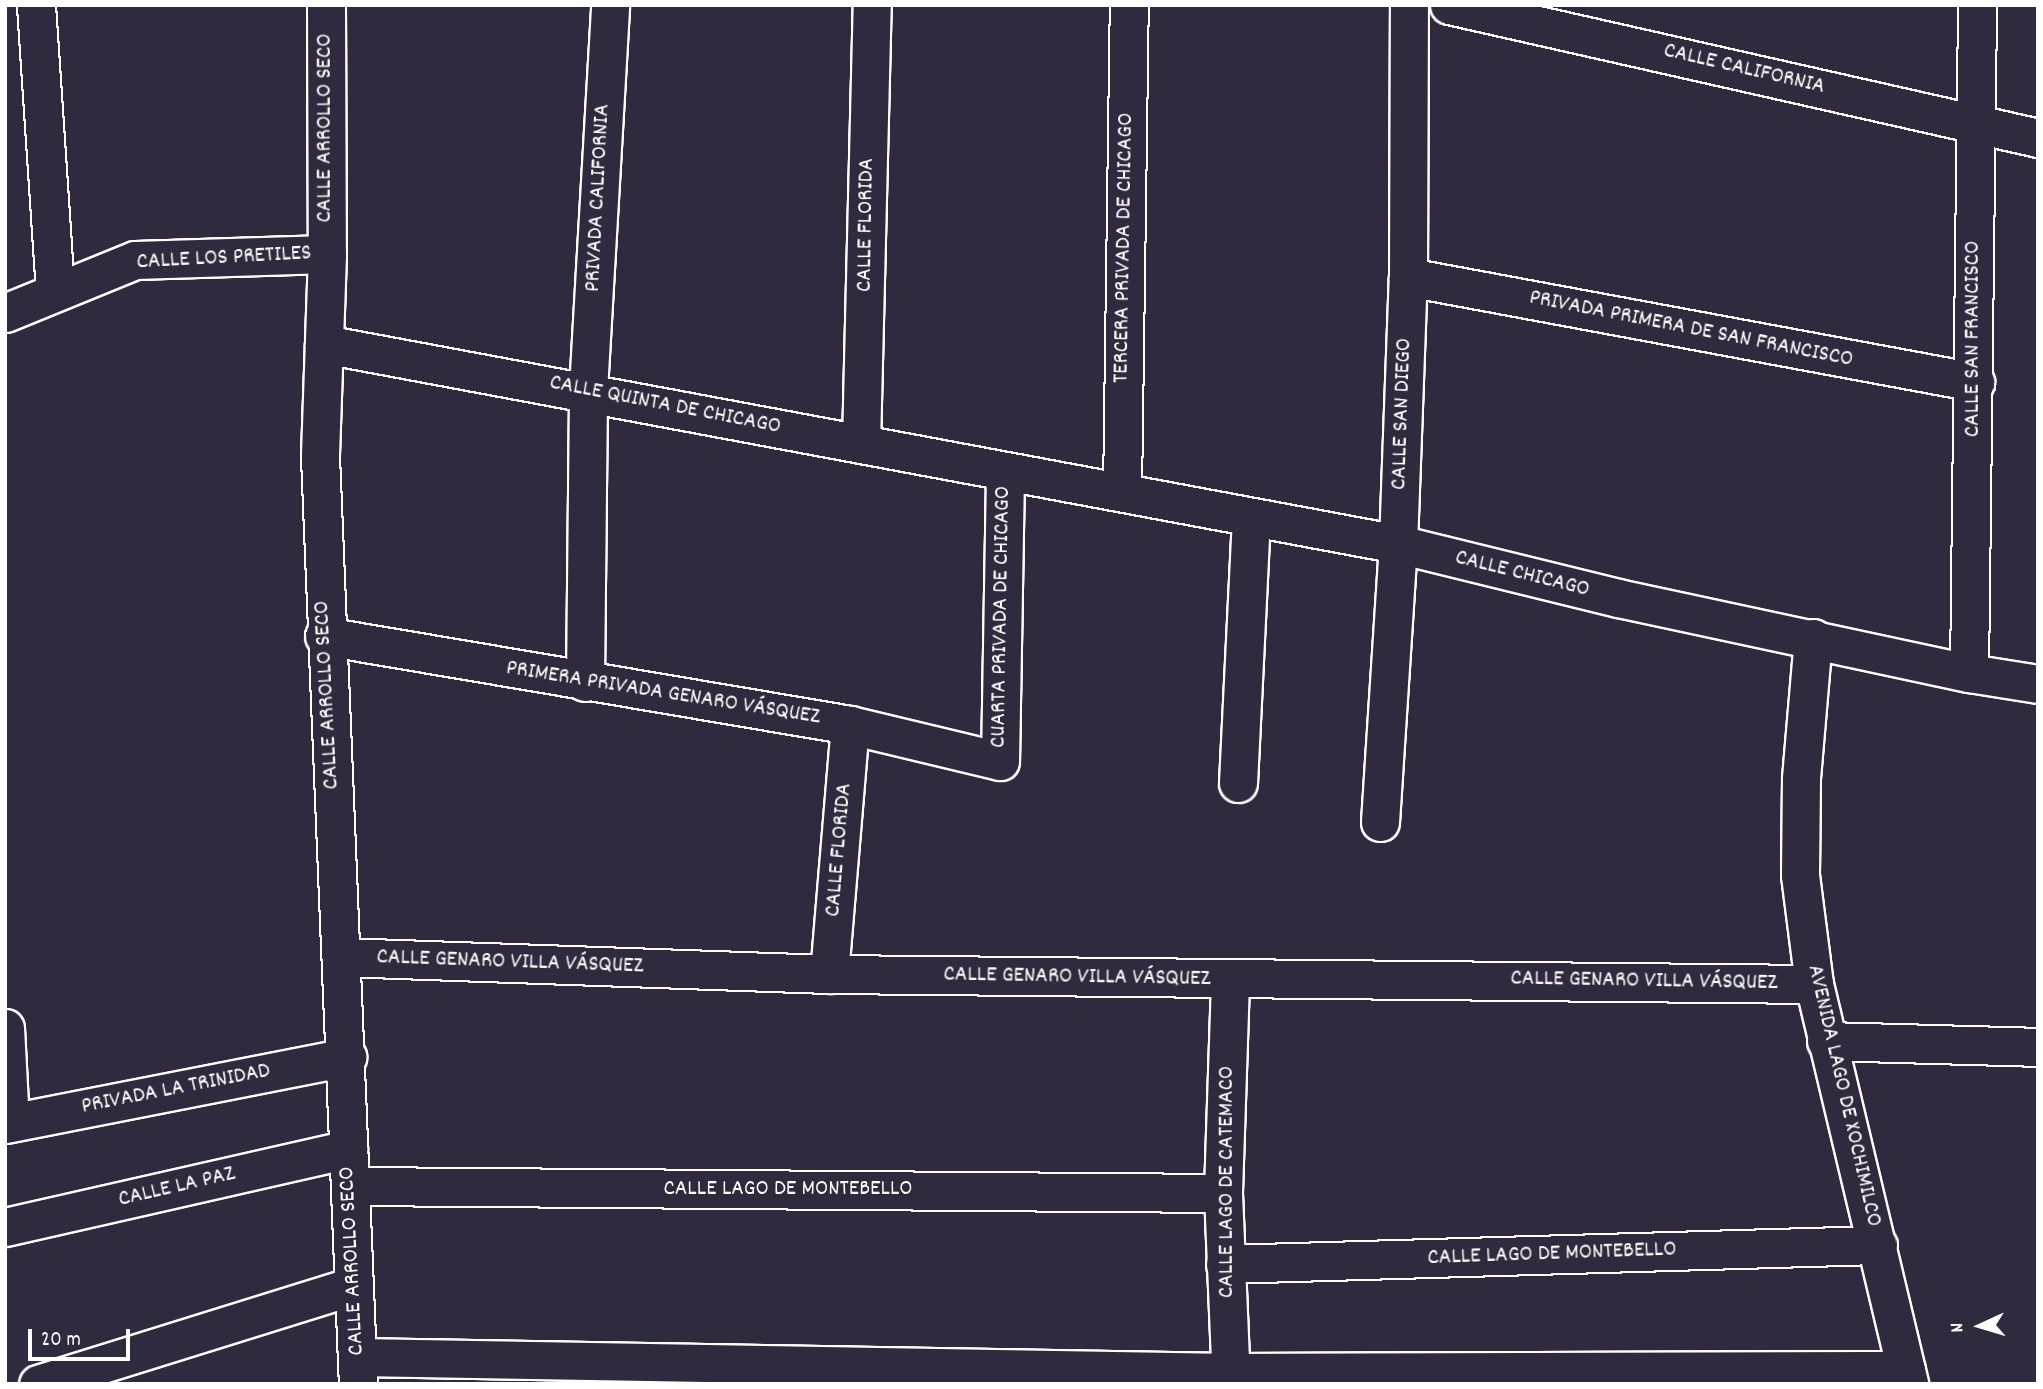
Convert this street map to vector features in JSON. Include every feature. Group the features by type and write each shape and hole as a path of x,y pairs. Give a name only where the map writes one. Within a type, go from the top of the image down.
{"street":[{"path":"36,5 55,290"},
{"name":"CALLE ARROLLO SECO","path":"326,5 327,254 320,456 324,636 347,1057 348,1149 352,1186 353,1286 358,1370"},
{"name":"PRIVADA CALIFORNIA","path":"588,390 610,5"},
{"name":"CALLE FLORIDA","path":"861,444 872,5"},
{"name":"TERCERA PRIVADA DE CHICAGO","path":"1122,492 1129,5"},
{"name":"CALLE SAN DIEGO","path":"1380,821 1398,544 1408,277 1409,5"},
{"name":"CALLE CALIFORNIA","path":"1450,5 1753,70 1974,125 2038,138"},
{"name":"CALLE SAN FRANCISCO","path":"1969,673 1975,382 1976,5"},
{"name":"CALLE LOS PRETILES","path":"5,313 55,290 135,260 327,254"},
{"name":"PRIVADA PRIMERA DE SAN FRANCISCO","path":"1408,277 1975,382"},
{"name":"CALLE QUINTA DE CHICAGO","path":"324,344 588,390 1005,473"},
{"path":"585,682 588,390"},
{"name":"CALLE CHICAGO","path":"1005,473 1122,492 1251,520 1398,544 1618,598 1969,673 2038,684"},
{"name":"CUARTA PRIVADA DE CHICAGO","path":"1000,761 1005,473"},
{"path":"1238,782 1251,520"},
{"name":"PRIMERA PRIVADA GENARO VÁSQUEZ","path":"324,636 850,725 1000,761"},
{"name":"AVENIDA LAGO DE XOCHIMILCO","path":"1813,638 1801,779 1800,876 1814,984 1826,1041 1878,1245 1907,1377"},
{"name":"CALLE FLORIDA","path":"829,974 850,725"},
{"name":"CALLE GENARO VILLA VÁSQUEZ","path":"341,957 829,974 1230,981 1814,984"},
{"name":"CALLE LAGO DE CATEMACO","path":"1230,981 1223,1193 1231,1378"},
{"path":"5,1028 8,1124"},
{"path":"1826,1041 2038,1047"},
{"name":"PRIVADA LA TRINIDAD","path":"8,1124 347,1057"},
{"name":"CALLE LA PAZ","path":"5,1227 348,1149"},
{"name":"CALLE LAGO DE MONTEBELLO","path":"352,1186 1223,1193"},
{"name":"CALLE LAGO DE MONTEBELLO","path":"1225,1264 1878,1245"},
{"path":"38,1384 353,1286"},
{"path":"358,1370 1231,1378 1907,1377"}]}
